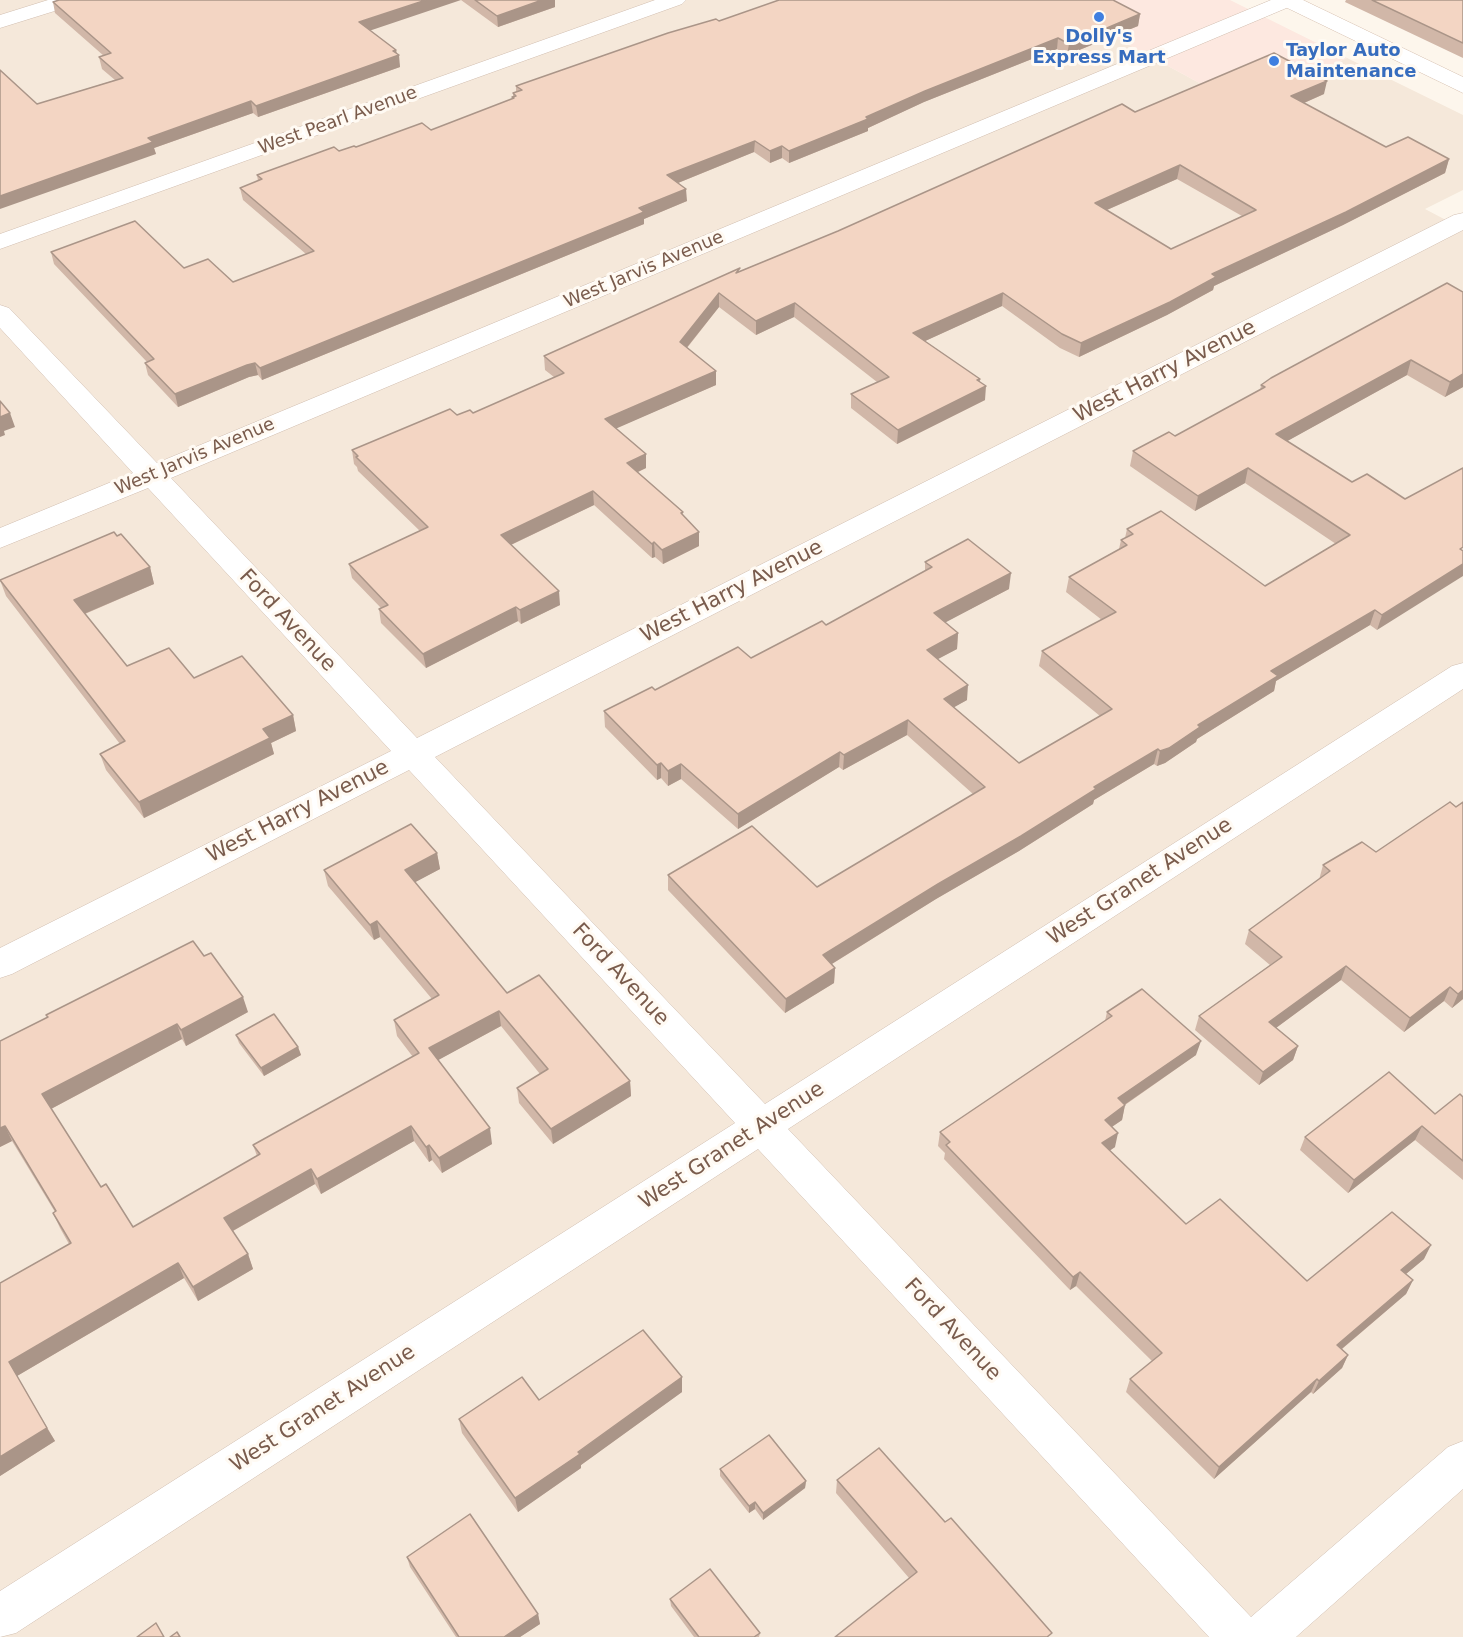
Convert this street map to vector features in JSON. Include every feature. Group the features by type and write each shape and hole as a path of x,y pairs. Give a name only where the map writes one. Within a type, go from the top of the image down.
{"street":[{"path":"0,22 70,0"},
{"name":"West Pearl Avenue","path":"0,242 675,0"},
{"path":"1288,0 1463,86"},
{"name":"West Jarvis Avenue","path":"0,539 1288,0"},
{"name":"West Harry Avenue","path":"0,963 1463,220"},
{"name":"Ford Avenue","path":"0,313 1240,1637"},
{"name":"West Granet Avenue","path":"0,1617 1463,674"},
{"path":"1262,1637 1463,1461"}],"shaded area":[{"path":"0,0 1046,0 1242,106 1347,58 1463,115 1463,190 1425,209 1463,229 1463,1637 0,1637"},
{"path":"1046,0 1230,0 1347,58 1242,106"}],"building":[{"path":"59,0 426,0 359,22 396,50 393,51 399,55 256,106 251,101 148,138 153,142 0,196 0,70 37,104 123,78 99,57 111,53 53,2"},
{"path":"475,0 542,0 497,16"},
{"path":"779,0 1113,0 1140,14 1069,44 1058,38 925,91 866,117 868,119 789,151 782,146 770,151 755,141 667,175 686,189 639,208 644,212 260,368 255,363 247,365 175,394 145,363 154,359 51,252 135,221 184,268 208,259 233,282 314,251 240,188 262,179 257,175 334,147 339,151 356,147 422,123 431,130 514,98 512,97 516,96 513,93 522,90 516,86 668,33 716,19 719,21"},
{"path":"1372,0 1463,0 1463,43"},
{"path":"1274,53 1327,81 1291,96 1386,147 1408,137 1449,159 1346,212 1212,274 1216,277 1170,302 1081,343 1062,334 1003,293 913,333 980,379 977,380 986,386 898,430 851,394 889,377 795,303 756,321 719,293 680,342 716,371 605,419 646,454 627,463 683,512 681,513 699,532 662,550 654,542 652,544 593,491 501,535 559,591 520,610 516,607 423,654 379,609 388,605 349,564 428,527 356,457 358,456 352,450 450,409 457,415 470,410 473,413 564,373 544,356 740,268 736,273 838,231 1122,104 1135,112","holes":["1180,165 1256,210 1171,249 1095,203"]},
{"path":"1447,283 1463,292 1463,374 1450,382 1411,360 1276,434 1352,482 1367,474 1405,499 1463,468 1463,547 1460,549 1463,551 1463,564 1382,615 1375,610 1271,671 1278,676 1198,725 1200,727 1169,748 1160,751 1158,749 1094,787 1096,789 1021,836 823,955 835,968 786,999 668,875 752,826 817,887 985,787 908,720 844,755 840,752 738,814 681,764 668,771 661,763 657,765 604,711 652,687 655,690 738,647 751,658 822,621 826,625 932,567 925,562 968,539 1011,573 934,613 958,633 927,650 968,685 944,699 1019,763 1112,709 1042,651 1116,612 1069,577 1127,545 1121,540 1133,534 1127,529 1161,511 1265,586 1350,535 1248,468 1198,496 1133,451 1169,432 1175,436 1265,387 1261,385 1271,378"},
{"path":"0,401 10,413 0,417"},
{"path":"114,532 117,536 121,534 150,567 74,600 127,666 169,648 194,678 242,656 293,715 263,729 270,738 139,802 100,754 125,741 0,580"},
{"path":"1450,802 1456,807 1463,802 1463,990 1458,994 1450,987 1410,1018 1346,966 1269,1022 1298,1046 1263,1072 1199,1016 1282,957 1249,930 1330,871 1323,865 1362,842 1376,852"},
{"path":"411,824 437,853 405,870 507,993 539,975 630,1081 551,1129 517,1088 548,1069 499,1011 429,1048 490,1128 439,1158 429,1145 426,1147 411,1126 317,1179 311,1169 224,1218 248,1254 193,1287 178,1263 9,1362 47,1428 0,1457 0,1283 71,1243 53,1213 56,1211 5,1126 0,1128 0,1041 48,1017 46,1015 193,941 204,956 211,953 243,997 181,1030 177,1024 42,1094 101,1187 106,1184 133,1227 260,1154 253,1145 419,1053 394,1020 439,995 377,921 370,925 324,870"},
{"path":"1142,989 1201,1041 1118,1098 1125,1105 1105,1120 1118,1133 1102,1143 1186,1224 1220,1199 1307,1281 1392,1212 1431,1245 1401,1270 1413,1280 1337,1345 1348,1355 1319,1381 1317,1379 1219,1467 1130,1379 1162,1353 1080,1272 1073,1277 946,1145 950,1142 940,1132 1112,1016 1107,1012"},
{"path":"274,1014 298,1047 261,1068 236,1035"},
{"path":"1389,1072 1435,1114 1460,1094 1463,1097 1463,1161 1422,1126 1354,1180 1305,1137"},
{"path":"643,1330 682,1377 578,1452 580,1454 515,1498 459,1419 522,1377 539,1400"},
{"path":"769,1435 806,1481 763,1513 755,1502 749,1506 720,1469"},
{"path":"879,1448 945,1522 951,1518 1052,1633 1047,1637 835,1637 917,1572 837,1480"},
{"path":"470,1514 538,1614 504,1637 459,1637 407,1557"},
{"path":"710,1569 760,1633 754,1637 699,1637 670,1599"},
{"path":"156,1623 164,1637 137,1637"},
{"path":"177,1632 180,1637 170,1637"}],"place":[{"name":"Dolly's Express Mart","path":"1099,17"},
{"name":"Taylor Auto Maintenance","path":"1274,61"}]}
